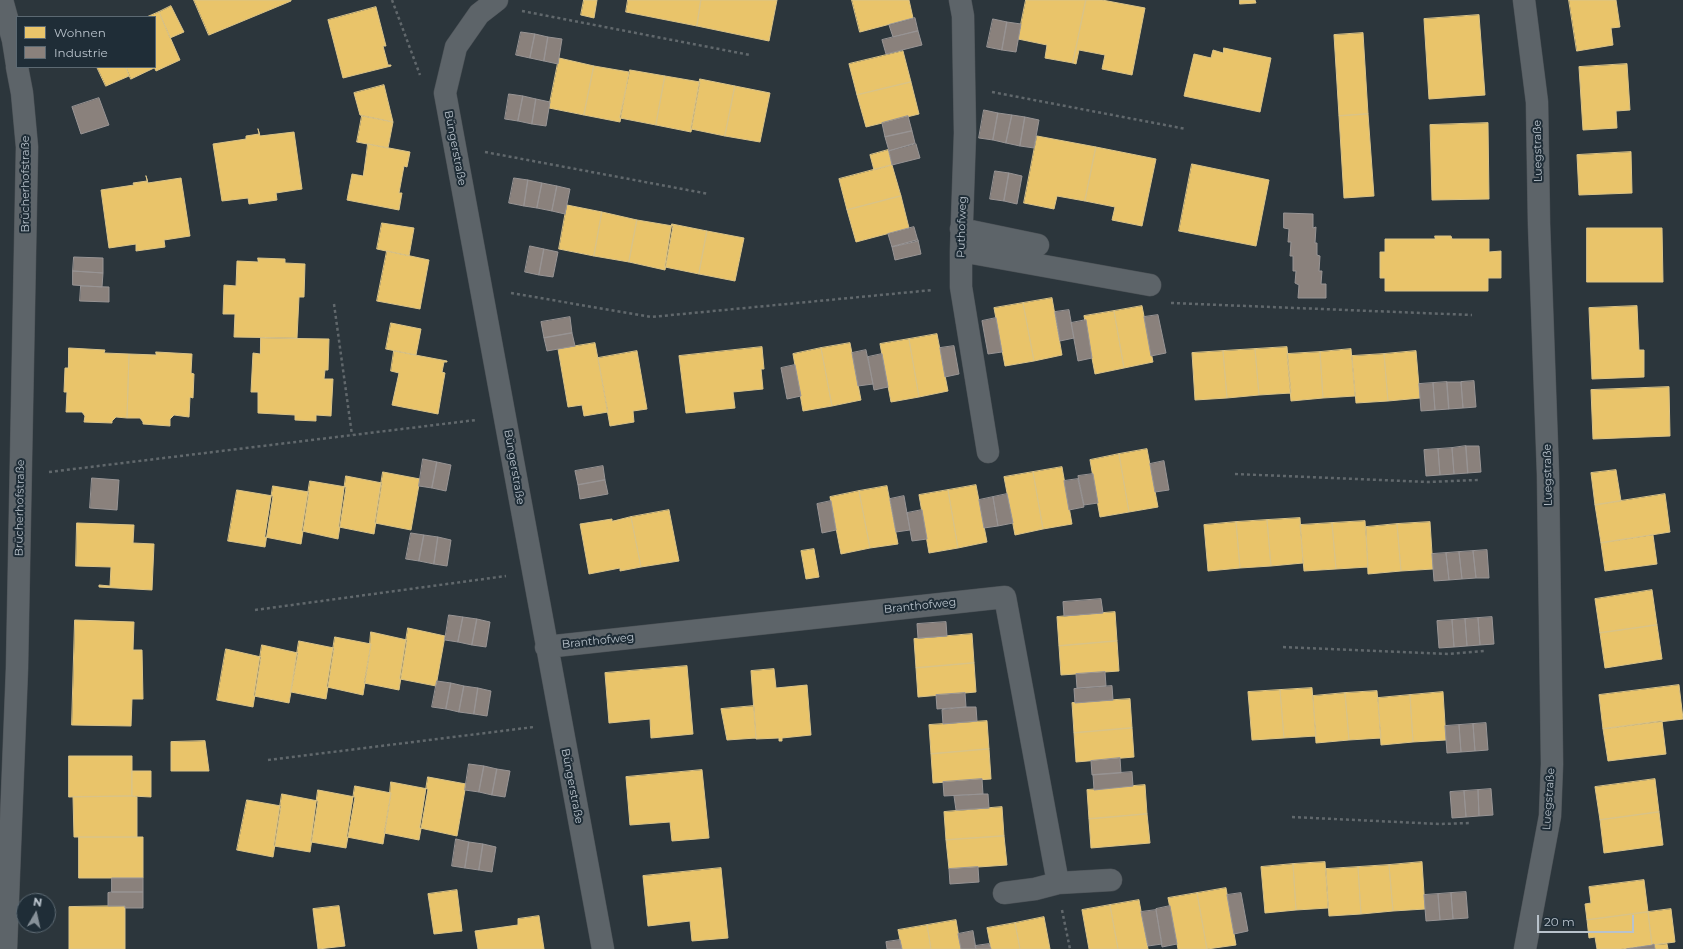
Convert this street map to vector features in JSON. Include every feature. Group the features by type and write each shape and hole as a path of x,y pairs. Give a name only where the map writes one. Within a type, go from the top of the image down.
{"street":[{"name":"Brücherhofstraße","path":"2,0 13,40 16,60"},
{"name":"Puthofweg","path":"960,0 963,16 965,133 960,251 961,287 988,452"},
{"name":"Luegstraße","path":"1524,0 1537,102 1539,224 1548,452 1552,764 1550,816 1525,949"},
{"name":"Büngerstraße","path":"493,3 479,14 456,47 445,93 482,287 560,724 603,949"},
{"name":"Brücherhofstraße","path":"6,949 17,668 28,147 17,68"},
{"path":"961,229 1038,245"},
{"path":"960,251 1150,285"},
{"name":"Branthofweg","path":"546,647 1005,597 1058,883"},
{"path":"1004,893 1035,889 1058,883 1111,880"}],"path":[{"path":"392,0 422,80 445,93"},
{"path":"493,3 750,55"},
{"path":"964,87 1186,129"},
{"path":"455,146 709,194"},
{"path":"482,287 652,318 961,287"},
{"path":"1171,297 1171,304 1472,315"},
{"path":"334,304 352,435"},
{"path":"20,476 505,416"},
{"path":"1235,474 1427,482 1478,480"},
{"path":"255,610 533,572"},
{"path":"1283,647 1449,654 1485,651"},
{"path":"268,760 560,724"},
{"path":"1292,816 1440,824 1470,823"},
{"path":"1058,883 1070,949"}],"building: Wohnen":[{"path":"194,0 291,0 291,1 209,35"},
{"path":"584,0 597,0 594,18 581,15"},
{"path":"628,0 701,0 697,26 626,12"},
{"path":"701,0 777,0 769,41 697,26"},
{"path":"852,0 909,0 913,18 860,32"},
{"path":"1026,0 1086,0 1073,63 1045,58 1047,45 1018,39"},
{"path":"1086,0 1102,0 1145,8 1132,75 1102,69 1105,55 1079,50 1076,64 1073,63"},
{"path":"1240,0 1255,0 1256,3 1240,4"},
{"path":"1569,0 1616,0 1620,27 1611,28 1613,45 1577,51"},
{"path":"171,6 184,32 170,38 159,12"},
{"path":"376,7 386,46 383,46 388,65 391,66 343,78 328,20"},
{"path":"159,12 180,60 156,71 154,68 156,68 156,16 149,16"},
{"path":"1479,15 1485,95 1429,99 1424,19"},
{"path":"1363,33 1368,114 1339,116 1334,35"},
{"path":"1224,48 1271,58 1260,112 1184,96 1194,54 1211,58 1213,50 1223,53"},
{"path":"903,51 911,82 857,95 849,64"},
{"path":"559,58 594,66 584,115 549,108"},
{"path":"1627,64 1630,110 1616,111 1617,128 1583,130 1579,67"},
{"path":"594,66 629,72 620,122 584,115"},
{"path":"97,68 126,68 129,76 106,86"},
{"path":"126,68 154,68 131,79"},
{"path":"630,70 665,76 656,125 620,118"},
{"path":"665,76 700,82 691,132 656,125"},
{"path":"700,79 735,86 725,136 691,129"},
{"path":"911,82 919,114 866,127 857,95"},
{"path":"384,85 393,122 360,115 354,93"},
{"path":"735,86 770,93 760,142 725,136"},
{"path":"1368,114 1374,196 1344,198 1339,116"},
{"path":"362,116 393,122 388,148 357,142"},
{"path":"1488,123 1489,199 1432,200 1430,125"},
{"path":"258,129 260,136 294,132 302,189 276,193 277,200 249,204 248,198 222,201 213,144 246,139 246,136 259,134"},
{"path":"1037,136 1096,147 1085,201 1057,196 1054,209 1024,203"},
{"path":"368,144 410,152 407,167 404,166 399,193 402,193 399,210 347,200 352,174 363,176"},
{"path":"1096,147 1156,159 1142,226 1112,220 1115,207 1085,201"},
{"path":"888,150 892,165 874,170 870,155"},
{"path":"1631,152 1632,193 1579,195 1577,155"},
{"path":"1192,164 1269,180 1256,246 1179,231"},
{"path":"892,165 901,196 847,210 839,179"},
{"path":"146,176 148,183 181,178 190,236 164,240 165,247 136,251 136,244 109,248 101,190 134,185 133,183 147,181"},
{"path":"901,196 909,228 856,242 847,210"},
{"path":"567,205 602,212 594,256 559,249"},
{"path":"602,212 637,220 629,262 594,256"},
{"path":"637,220 673,226 665,270 629,262"},
{"path":"382,223 414,228 409,256 377,249"},
{"path":"672,224 707,231 699,274 665,267"},
{"path":"1587,228 1662,228 1663,282 1587,282"},
{"path":"707,231 744,238 735,281 699,274"},
{"path":"1435,236 1451,236 1452,239 1489,239 1489,252 1501,251 1501,278 1488,278 1488,291 1385,291 1385,278 1380,278 1380,252 1385,252 1385,239 1435,239"},
{"path":"387,251 429,260 420,309 377,301"},
{"path":"258,258 285,259 285,263 305,264 304,297 299,297 297,338 234,337 235,314 223,314 224,285 236,286 237,261 258,262"},
{"path":"1052,298 1062,355 1034,361 1023,303"},
{"path":"1023,303 1034,361 1005,366 994,308"},
{"path":"1142,306 1153,362 1124,368 1114,311"},
{"path":"1637,306 1639,350 1644,350 1644,377 1592,379 1589,308"},
{"path":"1114,311 1124,368 1095,374 1084,316"},
{"path":"391,323 421,329 416,355 386,349"},
{"path":"937,334 948,391 919,397 909,339"},
{"path":"261,338 329,339 328,370 325,370 324,379 333,379 331,416 316,415 316,421 295,420 295,415 258,413 258,392 251,392 253,353 260,354"},
{"path":"909,339 919,397 891,402 880,344"},
{"path":"595,343 608,412 584,416 582,405 568,407 558,349"},
{"path":"850,343 861,400 832,406 821,348"},
{"path":"762,347 764,369 761,369 763,389 733,392 735,408 686,413 679,356"},
{"path":"1287,347 1291,393 1259,395 1255,349"},
{"path":"69,348 105,350 104,353 129,354 127,418 116,417 112,423 84,422 85,416 82,412 66,412 67,392 64,392 65,368 68,368"},
{"path":"821,348 832,406 803,411 793,354"},
{"path":"1255,349 1259,395 1227,398 1223,351"},
{"path":"1351,349 1355,396 1323,398 1320,352"},
{"path":"394,351 447,361 444,362 442,372 445,373 438,414 392,405 399,373 391,371"},
{"path":"637,351 647,409 633,411 634,422 610,426 598,358"},
{"path":"1223,351 1227,398 1195,400 1192,353"},
{"path":"1416,351 1420,398 1388,401 1384,354"},
{"path":"156,352 192,354 191,373 194,374 193,398 190,397 189,417 174,415 170,419 170,426 143,424 140,418 127,418 129,354 156,355"},
{"path":"1320,352 1323,398 1291,401 1287,354"},
{"path":"1384,354 1388,401 1356,403 1352,356"},
{"path":"1669,387 1670,436 1593,439 1591,390"},
{"path":"1147,449 1158,507 1129,512 1119,454"},
{"path":"1119,454 1129,512 1100,517 1090,460"},
{"path":"1062,467 1072,524 1043,529 1033,472"},
{"path":"1616,470 1621,501 1595,505 1591,473"},
{"path":"383,472 420,479 411,530 375,523"},
{"path":"1033,472 1043,529 1015,535 1004,477"},
{"path":"346,476 382,483 374,534 339,527"},
{"path":"310,481 346,487 338,539 302,531"},
{"path":"976,485 987,542 958,548 948,490"},
{"path":"273,486 309,492 301,544 265,537"},
{"path":"887,486 898,544 870,548 859,491"},
{"path":"237,490 273,496 265,547 228,541"},
{"path":"948,490 958,548 929,553 919,495"},
{"path":"859,491 870,548 841,554 830,497"},
{"path":"1665,494 1670,532 1601,543 1595,505"},
{"path":"669,510 679,561 641,567 631,517"},
{"path":"631,517 641,567 620,571 620,568 589,574 580,524 612,519 612,521"},
{"path":"1300,518 1303,563 1271,566 1267,520"},
{"path":"1267,520 1271,566 1240,568 1236,522"},
{"path":"1365,521 1368,567 1336,569 1332,523"},
{"path":"1236,522 1240,568 1208,571 1204,525"},
{"path":"1430,522 1433,569 1401,571 1397,524"},
{"path":"77,523 134,525 133,543 154,544 152,590 99,587 99,585 110,586 111,567 76,566"},
{"path":"1332,523 1336,569 1304,571 1300,525"},
{"path":"1397,524 1401,571 1368,574 1366,527"},
{"path":"1653,535 1657,564 1605,571 1601,543"},
{"path":"814,549 819,577 806,579 801,551"},
{"path":"1652,590 1657,625 1600,633 1595,599"},
{"path":"1115,612 1117,641 1059,646 1057,617"},
{"path":"75,620 134,622 133,650 142,650 143,699 132,699 131,726 72,725"},
{"path":"1657,625 1662,659 1605,668 1600,633"},
{"path":"408,628 445,636 436,686 400,679"},
{"path":"371,632 407,640 399,690 364,683 371,644"},
{"path":"972,634 974,663 916,668 914,639"},
{"path":"335,637 371,644 363,695 327,687"},
{"path":"299,641 334,648 326,699 291,692"},
{"path":"1117,641 1119,671 1061,675 1059,646"},
{"path":"262,645 298,653 289,703 254,696"},
{"path":"226,649 261,657 253,707 217,700"},
{"path":"974,663 976,692 918,697 916,668"},
{"path":"687,666 693,734 651,738 650,719 609,723 605,673"},
{"path":"774,669 776,688 807,685 811,735 782,738 782,741 779,741 779,738 756,739 751,671"},
{"path":"1679,685 1683,719 1603,729 1599,695"},
{"path":"1312,688 1316,736 1284,738 1280,690"},
{"path":"1280,690 1284,738 1252,740 1248,692"},
{"path":"1377,691 1381,738 1349,740 1345,693"},
{"path":"1443,692 1446,740 1413,742 1410,695"},
{"path":"1345,693 1349,740 1316,743 1313,696"},
{"path":"1410,695 1413,742 1381,745 1378,698"},
{"path":"1130,699 1132,728 1074,733 1072,703"},
{"path":"754,706 756,738 727,740 721,709"},
{"path":"987,721 989,749 931,754 929,725"},
{"path":"1662,721 1666,754 1608,761 1603,729"},
{"path":"1132,728 1134,757 1076,762 1074,733"},
{"path":"205,741 209,771 171,771 171,742"},
{"path":"989,749 991,779 933,783 931,754"},
{"path":"69,756 132,756 132,796 69,797"},
{"path":"702,770 709,838 672,841 670,822 630,825 626,777"},
{"path":"132,771 151,771 151,797 132,796"},
{"path":"428,777 466,784 457,836 420,828"},
{"path":"1655,779 1659,812 1600,820 1595,787"},
{"path":"391,782 428,789 419,840 384,833 391,793"},
{"path":"1145,785 1147,814 1089,819 1087,790"},
{"path":"355,786 391,793 383,844 347,837"},
{"path":"318,790 355,797 346,848 311,842"},
{"path":"282,794 318,801 310,852 274,846"},
{"path":"73,797 137,797 137,837 74,837"},
{"path":"247,800 281,806 273,857 237,850"},
{"path":"1002,807 1004,836 946,840 944,812"},
{"path":"1659,812 1663,845 1604,853 1600,820"},
{"path":"1147,814 1150,843 1091,848 1089,819"},
{"path":"1004,836 1007,865 949,869 946,840"},
{"path":"79,837 143,837 143,878 79,878"},
{"path":"1325,862 1328,908 1296,910 1293,864"},
{"path":"1422,862 1425,909 1393,911 1389,865"},
{"path":"1293,864 1296,910 1265,913 1261,867"},
{"path":"1389,865 1393,911 1361,914 1358,867"},
{"path":"1358,867 1361,914 1329,916 1326,869"},
{"path":"721,868 728,938 692,941 690,921 648,926 643,876"},
{"path":"1644,880 1648,912 1587,920 1585,904 1591,903 1589,887"},
{"path":"1226,888 1236,945 1207,949 1197,893"},
{"path":"457,890 462,931 434,934 428,894"},
{"path":"1197,893 1207,949 1178,949 1168,898"},
{"path":"1139,900 1148,949 1118,949 1110,905"},
{"path":"1110,905 1118,949 1089,949 1082,910"},
{"path":"125,906 125,949 69,949 69,907"},
{"path":"339,906 345,946 318,949 313,909"},
{"path":"1671,909 1675,942 1652,945 1648,912"},
{"path":"1648,912 1652,945 1621,949 1597,949 1595,937 1589,938 1587,920"},
{"path":"539,916 544,949 478,949 475,931 518,925 518,919"},
{"path":"1044,917 1050,949 1020,949 1015,923"},
{"path":"956,920 961,949 931,949 927,925"},
{"path":"1015,923 1020,949 991,949 987,928"},
{"path":"927,925 931,949 902,949 898,930"},
{"path":"1667,944 1668,949 1655,949 1654,945"}],"building: Industrie":[{"path":"915,18 918,31 893,37 889,25"},
{"path":"993,19 1007,22 1002,50 987,47"},
{"path":"1007,22 1021,24 1016,52 1002,50"},
{"path":"918,31 922,45 886,54 882,40"},
{"path":"521,32 535,34 530,58 516,55"},
{"path":"535,34 548,37 544,61 530,58"},
{"path":"548,37 562,39 558,64 544,61"},
{"path":"509,94 523,96 518,121 505,119"},
{"path":"523,96 536,99 532,124 518,121"},
{"path":"99,98 109,125 81,134 72,107"},
{"path":"536,99 550,102 546,126 532,124"},
{"path":"984,110 998,113 993,140 979,138"},
{"path":"998,113 1012,115 1006,143 993,140"},
{"path":"1012,115 1025,117 1020,146 1006,143"},
{"path":"908,116 912,131 885,137 882,123"},
{"path":"1025,117 1039,120 1034,148 1020,146"},
{"path":"912,131 915,143 889,151 885,137"},
{"path":"916,144 920,158 892,165 889,151"},
{"path":"995,171 1009,173 1004,201 990,199"},
{"path":"1009,173 1022,176 1017,204 1004,201"},
{"path":"514,178 528,180 524,206 509,203"},
{"path":"528,180 542,183 537,208 524,206"},
{"path":"542,183 557,186 552,211 537,208"},
{"path":"557,186 570,189 565,214 552,211"},
{"path":"1284,213 1313,214 1313,228 1316,227 1315,243 1317,243 1317,255 1320,256 1319,271 1322,271 1321,284 1326,284 1326,298 1298,298 1299,285 1295,283 1296,271 1293,271 1293,256 1290,256 1291,242 1288,242 1289,229 1284,228"},
{"path":"914,227 918,241 892,247 888,234"},
{"path":"918,240 921,254 895,260 892,247"},
{"path":"530,246 544,249 539,275 525,272"},
{"path":"544,249 558,252 553,277 539,275"},
{"path":"74,257 103,258 103,273 73,271"},
{"path":"73,271 103,273 102,287 73,285"},
{"path":"81,286 109,287 109,302 80,301"},
{"path":"1069,310 1074,338 1060,341 1055,312"},
{"path":"1158,315 1166,353 1151,356 1144,317"},
{"path":"570,317 572,333 544,338 541,322"},
{"path":"996,318 1002,352 988,354 982,321"},
{"path":"1086,320 1092,358 1078,361 1071,323"},
{"path":"572,333 575,346 547,351 544,338"},
{"path":"954,346 959,374 945,377 940,348"},
{"path":"866,350 873,384 858,386 852,353"},
{"path":"882,354 888,387 874,390 868,357"},
{"path":"795,365 801,396 787,399 781,368"},
{"path":"1474,381 1476,407 1463,408 1461,382"},
{"path":"1447,382 1461,382 1463,408 1449,409"},
{"path":"1447,382 1449,409 1435,410 1433,383"},
{"path":"1433,383 1435,410 1421,411 1419,384"},
{"path":"1466,446 1479,446 1481,472 1468,473"},
{"path":"1466,446 1468,473 1454,474 1452,448"},
{"path":"1452,448 1454,474 1440,475 1438,449"},
{"path":"1438,449 1440,475 1426,476 1424,450"},
{"path":"423,459 437,462 432,488 419,486"},
{"path":"1164,461 1169,490 1155,492 1150,464"},
{"path":"437,462 451,465 446,491 432,488"},
{"path":"603,466 605,480 578,485 575,471"},
{"path":"1093,474 1098,503 1084,505 1078,476"},
{"path":"92,478 119,480 117,510 90,508"},
{"path":"1078,479 1084,507 1069,510 1064,481"},
{"path":"605,480 608,494 580,499 578,485"},
{"path":"1007,494 1013,523 998,526 993,497"},
{"path":"904,496 910,530 896,532 890,499"},
{"path":"993,497 998,526 984,528 979,500"},
{"path":"831,501 836,530 822,533 817,504"},
{"path":"922,510 927,539 912,541 907,513"},
{"path":"411,533 424,535 419,561 406,559"},
{"path":"424,535 438,537 434,564 419,561"},
{"path":"438,537 451,540 447,566 434,564"},
{"path":"1487,550 1489,578 1476,578 1473,551"},
{"path":"1473,551 1476,578 1462,579 1459,552"},
{"path":"1459,552 1462,579 1449,580 1446,553"},
{"path":"1446,553 1449,580 1434,581 1432,554"},
{"path":"1101,599 1103,613 1064,616 1063,602"},
{"path":"449,615 463,617 458,642 445,640"},
{"path":"463,617 477,619 472,645 458,642"},
{"path":"1492,617 1494,644 1480,645 1478,618"},
{"path":"1478,618 1480,645 1467,646 1465,619"},
{"path":"477,619 490,622 486,647 472,645"},
{"path":"1465,619 1467,646 1454,647 1452,620"},
{"path":"1452,620 1454,647 1439,648 1437,621"},
{"path":"946,622 947,636 918,638 917,624"},
{"path":"1105,672 1106,686 1077,688 1076,674"},
{"path":"437,681 451,683 446,709 432,707"},
{"path":"451,683 464,686 459,712 446,709"},
{"path":"464,686 478,688 474,714 459,712"},
{"path":"1112,686 1113,700 1075,703 1074,689"},
{"path":"478,688 491,691 487,716 474,714"},
{"path":"965,693 966,707 937,709 936,695"},
{"path":"976,707 977,721 943,724 942,710"},
{"path":"1486,723 1488,750 1475,751 1473,724"},
{"path":"1473,724 1475,751 1461,752 1459,725"},
{"path":"1459,725 1461,752 1447,753 1445,726"},
{"path":"1120,758 1121,773 1092,775 1091,761"},
{"path":"469,764 484,766 479,792 465,790"},
{"path":"484,766 497,769 492,795 479,792"},
{"path":"497,769 510,771 505,797 492,795"},
{"path":"1132,772 1133,786 1094,790 1093,775"},
{"path":"982,779 983,794 944,796 943,782"},
{"path":"1491,789 1493,815 1479,816 1478,790"},
{"path":"1478,790 1479,816 1466,817 1464,791"},
{"path":"1464,791 1466,817 1452,818 1450,792"},
{"path":"988,794 989,808 956,810 954,796"},
{"path":"456,839 469,842 465,868 452,866"},
{"path":"469,842 483,844 479,870 465,868"},
{"path":"483,844 496,847 492,872 479,870"},
{"path":"978,867 979,882 950,884 949,869"},
{"path":"112,878 143,878 143,892 112,892"},
{"path":"143,892 143,908 108,906 108,893"},
{"path":"1466,892 1468,918 1453,919 1451,893"},
{"path":"1241,893 1248,931 1234,934 1227,895"},
{"path":"1451,893 1453,919 1440,920 1438,894"},
{"path":"1438,894 1440,920 1426,921 1424,895"},
{"path":"1170,906 1177,944 1162,947 1156,909"},
{"path":"1156,910 1162,944 1148,946 1141,912"},
{"path":"973,931 976,949 961,949 958,934"},
{"path":"900,940 902,949 887,949 886,942"},
{"path":"989,944 991,949 976,949 975,946"},
{"path":"1654,944 1655,949 1627,949"}]}
